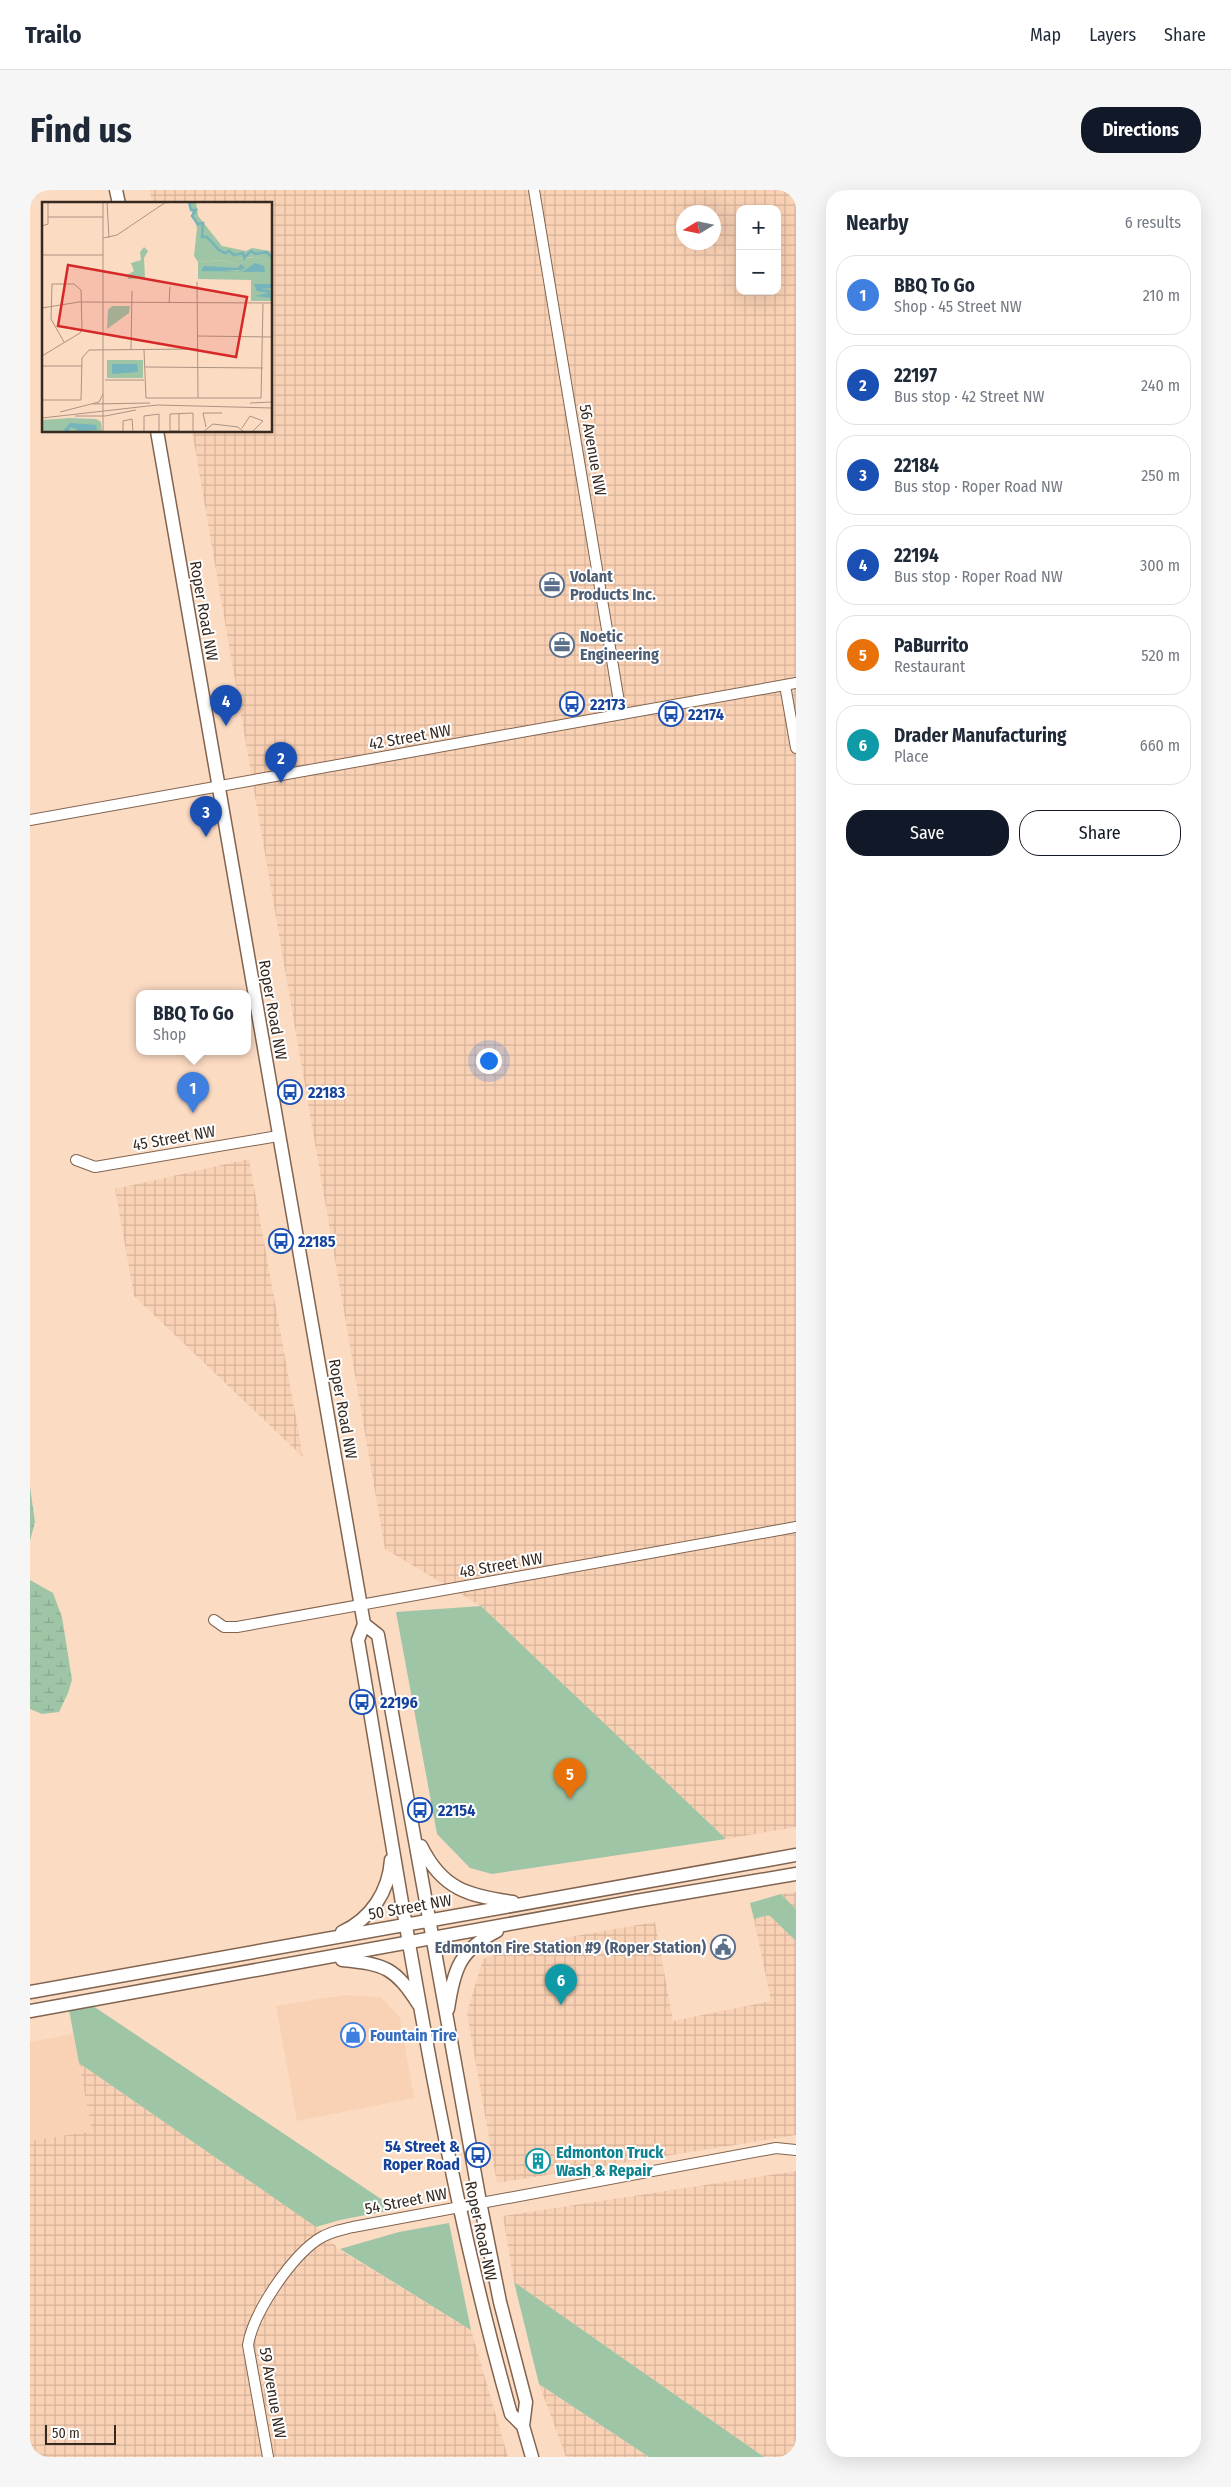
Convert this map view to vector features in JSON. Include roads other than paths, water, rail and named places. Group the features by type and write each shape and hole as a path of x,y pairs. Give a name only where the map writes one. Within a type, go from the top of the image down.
{"main road":[{"name":"Roper Road NW","path":"157,432 217,787 361,1605 364,1624 358,1640 409,1943 474,2276 510,2414 522,2426 532,2457"},
{"name":"Roper Road NW","path":"364,1624 378,1635 480,2202 500,2302 526,2402 522,2426"},
{"path":"414,1832 434,1870 452,1886 480,1898 525,1904"},
{"path":"326,1939 353,1928 365,1919 375,1905 390,1876 392,1840"},
{"name":"50 Street NW","path":"30,1992 796,1855"},
{"path":"30,2011 507,1926 636,1901 796,1874"},
{"path":"447,2018 454,1980 465,1954 476,1942 507,1926"},
{"path":"327,1958 367,1962 392,1972 404,1983 422,2010"}],"street":[{"name":"56 Avenue NW","path":"534,190 622,714"},
{"name":"42 Street NW","path":"30,820 796,683"},
{"path":"785,685 796,748"},
{"name":"45 Street NW","path":"76,1160 96,1167 278,1136"},
{"name":"48 Street NW","path":"214,1620 224,1627 237,1627 796,1527"},
{"name":"54 Street NW","path":"250,2334 262,2306 304,2251 317,2239 334,2231 480,2202 776,2148 796,2150"},
{"name":"59 Avenue NW","path":"250,2334 248,2345 268,2457"}],"place":[{"name":"Volant Products Inc.","path":"552,585"},
{"name":"Noetic Engineering","path":"562,645"},
{"name":"22173","path":"572,704"},
{"name":"22174","path":"671,714"},
{"name":"22194","path":"226,726"},
{"name":"22197","path":"281,783"},
{"name":"22184","path":"206,837"},
{"name":"22183","path":"290,1092"},
{"name":"BBQ To Go","path":"193,1113"},
{"name":"22185","path":"281,1241"},
{"name":"22196","path":"362,1702"},
{"name":"PaBurrito","path":"570,1799"},
{"name":"22154","path":"420,1810"},
{"name":"Edmonton Fire Station #9 (Roper Station)","path":"723,1947"},
{"name":"Drader Manufacturing","path":"561,2005"},
{"name":"Fountain Tire","path":"353,2035"},
{"name":"54 Street & Roper Road","path":"478,2155"},
{"name":"Edmonton Truck Wash & Repair","path":"538,2161"}]}
